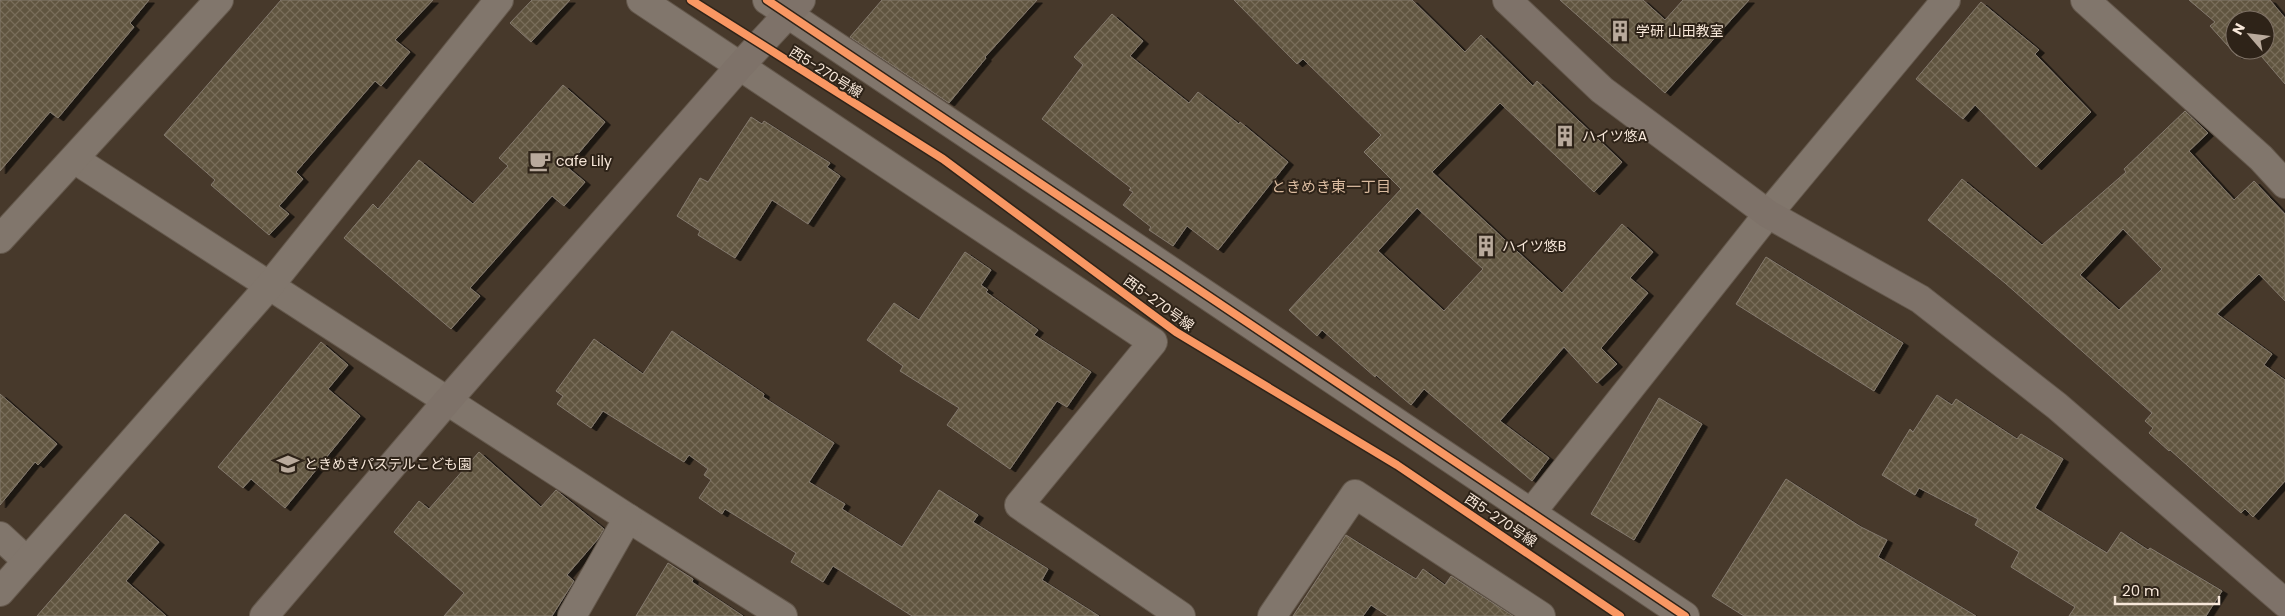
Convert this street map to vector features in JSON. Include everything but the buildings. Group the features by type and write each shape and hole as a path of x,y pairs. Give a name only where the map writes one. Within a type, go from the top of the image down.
{"street":[{"path":"0,239 219,0"},
{"path":"0,592 270,285 499,0"},
{"path":"641,0 1153,342 1019,505 1181,616"},
{"path":"1507,0 1602,90 1768,214 1920,300 2058,406 2285,602"},
{"path":"1531,513 1768,214 1946,0"},
{"path":"2084,0 2261,158 2285,184"},
{"path":"264,616 448,400 739,67 785,4 1684,616"},
{"path":"74,159 628,518 784,616"},
{"path":"1272,616 1355,494 1541,616"},
{"path":"572,616 628,518"},
{"path":"0,536 27,560"}],"cycle path":[{"name":"西5-270号線","path":"691,0 943,159 1176,332 1397,465 1620,616"},
{"path":"767,0 1685,616"}],"place":[{"name":"学研 山田教室","path":"1620,31"},
{"name":"ハイツ悠A","path":"1565,136"},
{"name":"cafe Lily","path":"540,161"},
{"name":"ハイツ悠B","path":"1486,246"},
{"name":"ときめきパステルこども園","path":"288,464"}],"district":[{"name":"ときめき東一丁目","path":"1331,187"}]}
